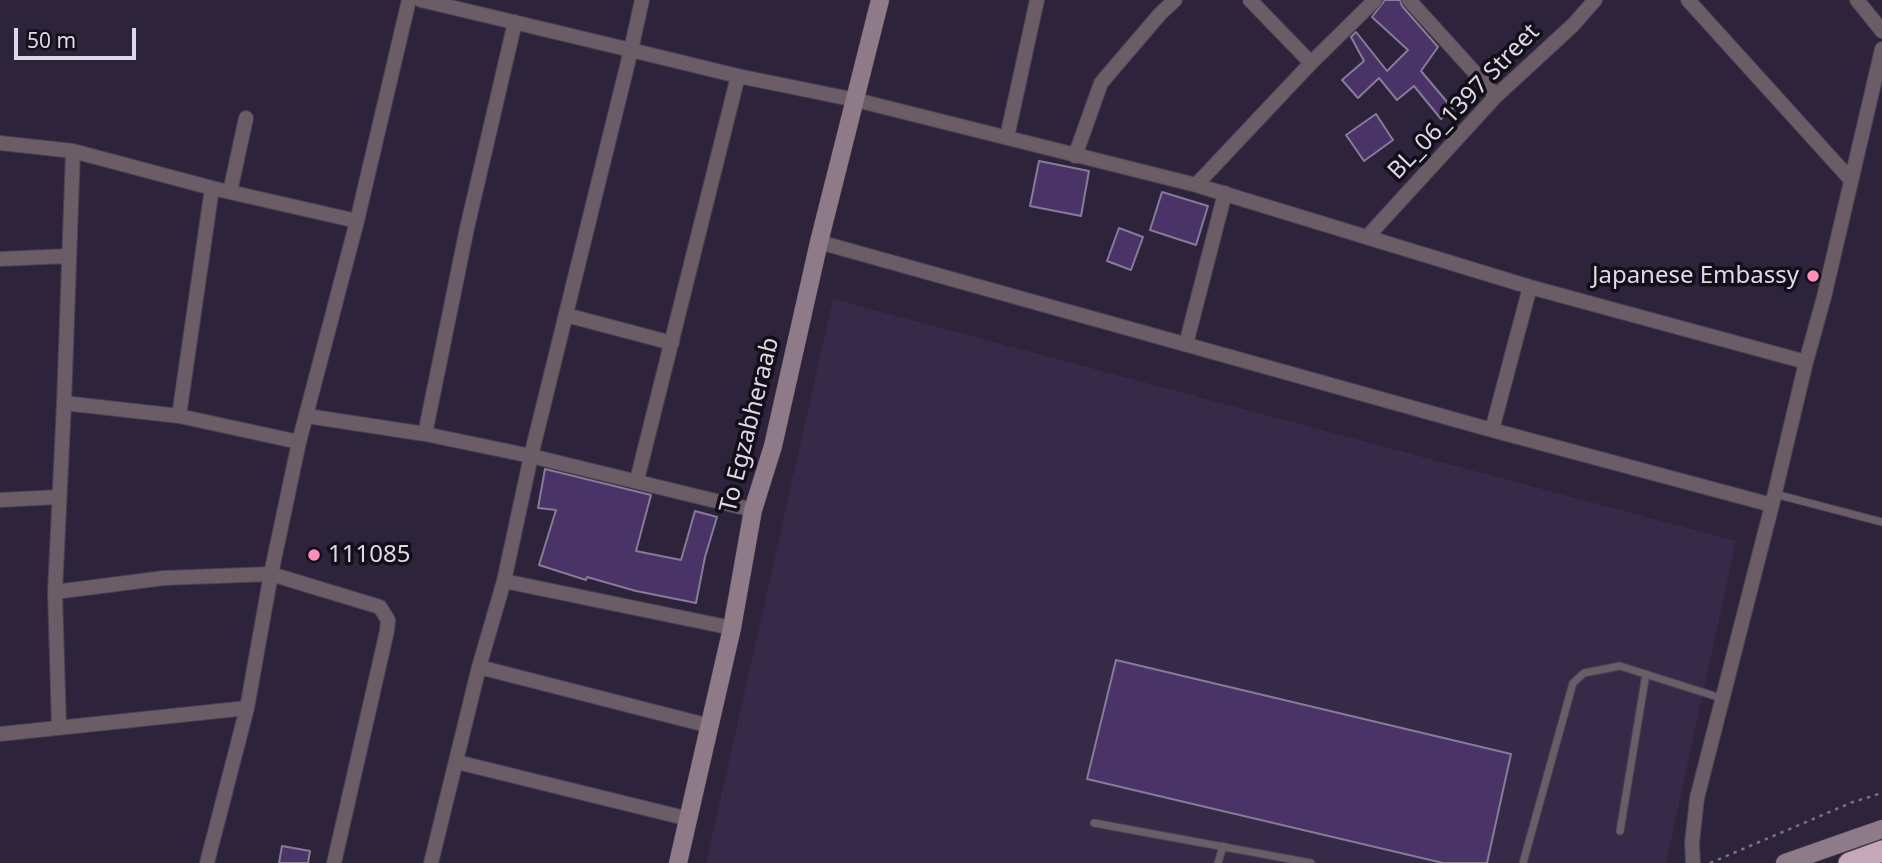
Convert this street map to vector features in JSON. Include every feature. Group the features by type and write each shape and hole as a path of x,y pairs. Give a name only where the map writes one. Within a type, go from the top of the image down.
{"highway":[{"path":"1849,863 1882,851"}],"main road":[{"name":"To Egzabheraab","path":"678,863 732,628 753,510 773,446 819,242 880,0"},
{"path":"1785,863 1882,829"}],"street":[{"path":"207,863 247,708 271,574 299,442 357,221 409,0"},
{"path":"421,0 738,76 856,100 1196,185 1530,287 1806,362"},
{"path":"431,863 504,580 531,456 642,0"},
{"path":"1007,137 1037,0"},
{"path":"1075,156 1101,83 1127,50 1175,0"},
{"path":"1250,0 1311,63"},
{"path":"1196,185 1311,63 1375,0"},
{"path":"1409,0 1496,96"},
{"name":"BL_06_1397 Street","path":"1367,237 1496,96 1573,25 1595,0"},
{"path":"1688,0 1851,180"},
{"path":"1857,0 1882,31"},
{"path":"425,434 467,228 515,22"},
{"path":"1693,863 1692,844 1697,798 1824,298 1882,49"},
{"path":"637,480 738,76"},
{"path":"230,192 246,118"},
{"path":"0,143 73,151 212,188 357,221"},
{"path":"59,727 55,592 73,151"},
{"path":"179,416 212,188"},
{"path":"1186,344 1225,193"},
{"path":"819,242 1492,430 1773,499"},
{"path":"0,259 68,256"},
{"path":"1492,430 1530,287"},
{"path":"566,315 672,343"},
{"path":"64,403 179,416 299,442"},
{"path":"307,416 425,434 531,456 753,510"},
{"path":"0,500 58,497"},
{"path":"55,592 164,578 271,574 380,607 388,620 387,631 334,863"},
{"path":"504,580 732,628"},
{"path":"480,667 710,726"},
{"path":"0,734 247,708"},
{"path":"457,762 689,819"}],"lane":[{"path":"1773,499 1882,522"},
{"path":"1523,863 1573,682 1584,673 1620,666 1721,698"},
{"path":"1620,831 1646,674"},
{"path":"1094,823 1311,863"},
{"path":"1217,863 1223,846"}],"path":[{"path":"1710,863 1853,802 1882,793"}],"shaded area":[{"path":"833,299 1736,541 1666,863 706,863"}],"building":[{"path":"1385,0 1400,0 1402,6 1438,47 1421,71 1453,109 1441,119 1414,86 1397,100 1379,78 1358,98 1342,80 1364,61 1351,37 1356,32 1387,71 1408,50 1372,17"},
{"path":"1376,114 1393,140 1364,161 1346,135"},
{"path":"1039,161 1089,171 1081,216 1030,206"},
{"path":"1162,192 1208,206 1196,245 1150,230"},
{"path":"1119,228 1143,237 1131,270 1107,261"},
{"path":"545,469 651,495 636,551 681,560 695,511 717,517 705,557 696,603 636,591 587,577 586,580 539,565 556,510 538,508"},
{"path":"1116,660 1511,754 1487,863 1443,863 1087,779"},
{"path":"282,846 310,851 308,863 279,863"}],"place":[{"name":"Japanese Embassy","path":"1813,276"},
{"name":"111085","path":"314,555"}]}
